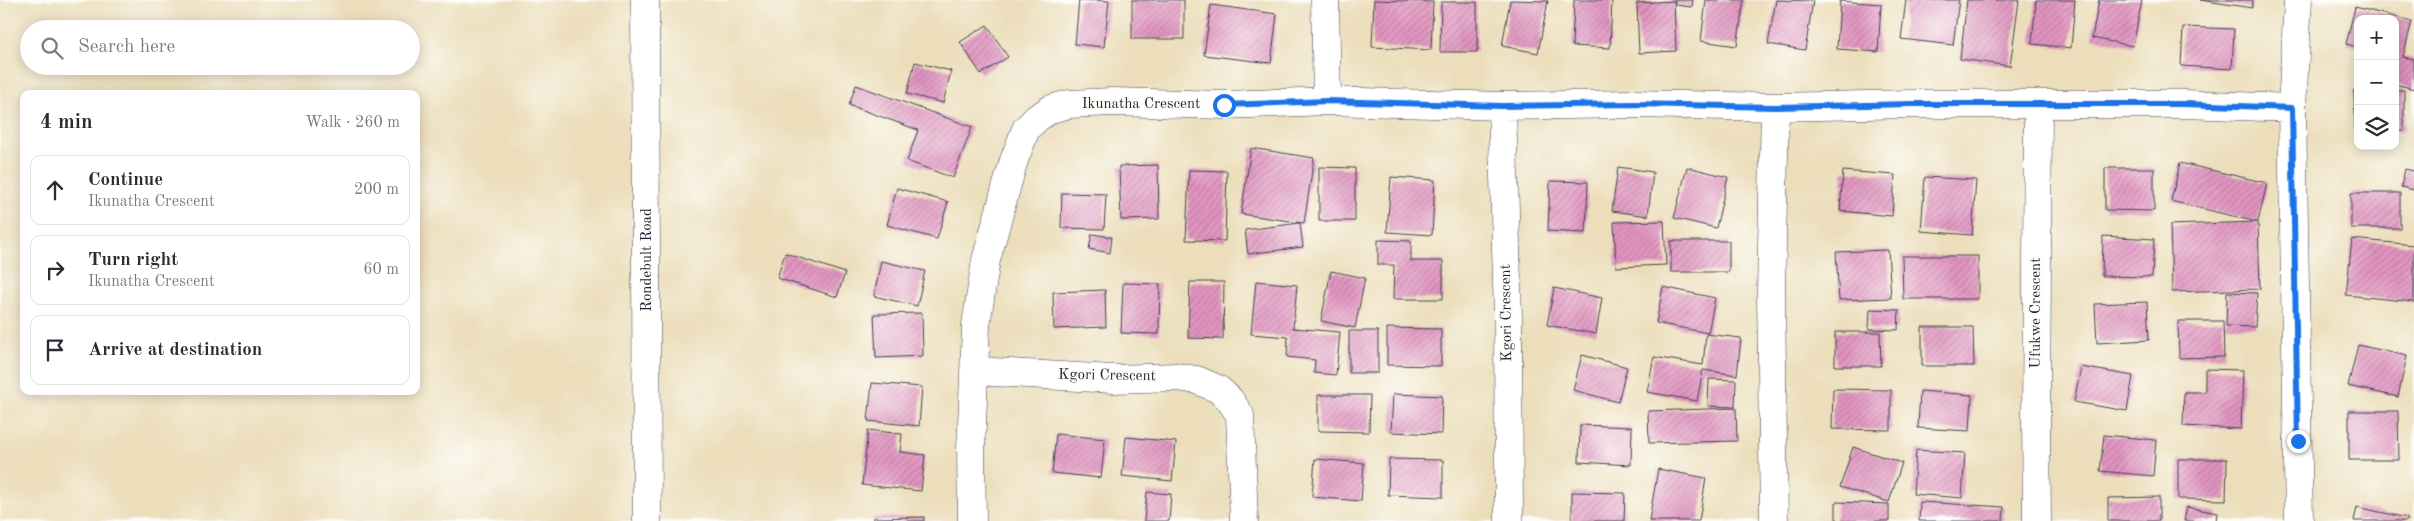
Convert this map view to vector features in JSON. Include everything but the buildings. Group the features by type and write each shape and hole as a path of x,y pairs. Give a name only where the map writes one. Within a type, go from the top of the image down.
{"street":[{"name":"Rondebult Road","path":"645,0 647,521"},
{"path":"1325,0 1327,101"},
{"path":"2298,0 2292,108 2299,521"},
{"name":"Ikunatha Crescent","path":"972,521 971,449 976,325 986,260 1014,160 1026,129 1036,118 1050,109 1069,104 1112,102 1224,105 1327,101 1502,106 1634,104 1775,107 1913,104 2184,104 2292,108"},
{"name":"Ufukwe Crescent","path":"2037,521 2038,105"},
{"name":"Kgori Crescent","path":"1502,106 1508,317 1509,521"},
{"path":"1774,521 1771,292 1775,107"},
{"name":"Kgori Crescent","path":"974,371 1113,379 1177,377 1197,380 1218,389 1230,400 1240,415 1244,521"}],"route":[{"path":"1224,105 1327,101 1502,106 1634,104 1775,107 1913,104 2184,104 2292,108 2298,441"}]}
